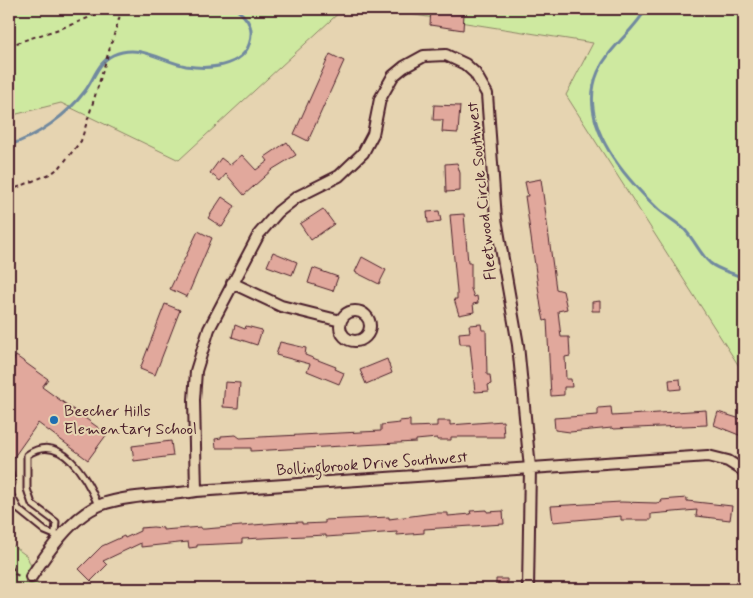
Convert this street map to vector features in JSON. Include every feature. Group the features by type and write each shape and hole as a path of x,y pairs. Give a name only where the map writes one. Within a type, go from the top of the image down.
{"street":[{"name":"Fleetwood Circle Southwest","path":"196,491 194,400 196,371 209,328 259,234 278,212 297,197 340,176 363,153 373,134 380,99 393,76 404,67 424,56 446,55 465,64 475,73 487,94 496,219 518,345 530,468 528,589"},
{"path":"232,283 280,306 341,322"},
{"name":"Bollingbrook Drive Southwest","path":"31,577 57,536 98,506 120,500 196,491 708,456 728,461 744,471"}],"lane":[{"path":"9,469 12,483 9,491 20,510 45,531 57,536 56,522 32,504 27,489 26,455 37,448 52,448 76,464 89,482 98,506"}],"path":[{"path":"9,46 34,36 74,25 105,9"},
{"path":"9,191 52,173 75,149 87,124 101,71 122,9"},
{"path":"9,560 15,574 31,577"}],"green space":[{"path":"9,9 343,9 179,160 61,103 9,116"},
{"path":"377,9 744,9 744,374 566,95 593,43"},
{"path":"9,543 27,556 40,589 9,589"}],"building":[{"path":"431,9 452,9 452,13 464,14 463,30 430,25"},
{"path":"330,54 344,61 308,141 294,134"},
{"path":"434,105 460,106 458,133 442,132 443,120 433,120"},
{"path":"287,142 296,155 273,169 244,195 226,174 220,181 210,173 221,158 230,165 242,155 256,170 268,161 265,157"},
{"path":"457,163 460,173 460,191 446,192 445,164"},
{"path":"541,179 556,289 563,291 567,309 558,311 561,337 569,337 570,356 565,357 566,379 571,379 572,387 564,387 564,395 551,396 547,320 544,321 541,307 525,196 528,196 525,182"},
{"path":"222,197 235,206 222,227 208,218"},
{"path":"323,209 334,224 311,240 300,224"},
{"path":"439,211 441,221 428,223 427,212"},
{"path":"464,214 468,263 471,263 471,289 474,297 477,296 478,303 473,304 474,312 459,315 454,299 457,299 457,292 450,215"},
{"path":"198,231 212,238 187,297 170,289"},
{"path":"273,252 297,262 292,275 267,266"},
{"path":"362,257 386,270 379,284 355,272"},
{"path":"313,268 338,277 333,291 308,283"},
{"path":"600,301 600,311 592,311 592,302"},
{"path":"165,304 180,310 155,375 140,369"},
{"path":"481,324 482,330 486,330 487,375 490,375 491,384 488,385 489,391 475,392 470,344 460,344 459,333 470,332 469,325"},
{"path":"235,325 245,329 246,326 262,330 257,345 232,337"},
{"path":"280,342 306,348 305,355 336,367 335,369 344,373 339,384 307,371 310,364 276,355"},
{"path":"16,356 48,379 42,387 107,434 88,460 38,423 9,464 9,367"},
{"path":"387,359 392,373 366,384 360,370"},
{"path":"680,379 681,389 670,390 669,380"},
{"path":"225,382 240,383 238,408 223,407"},
{"path":"611,407 612,416 706,410 707,425 612,428 570,432 555,430 554,418 598,415 598,408"},
{"path":"718,412 744,420 744,437 714,425"},
{"path":"410,420 410,427 437,426 437,421 450,421 450,425 503,421 504,437 451,437 451,440 437,440 437,438 416,440 416,442 251,451 251,448 216,448 215,439 221,438 221,436 236,435 240,438 381,431 381,425"},
{"path":"171,441 173,456 134,461 132,446"},
{"path":"687,498 687,501 732,506 730,520 696,516 697,510 651,514 651,520 621,520 621,516 553,522 551,506 621,502 656,503 662,502 661,500"},
{"path":"487,510 487,512 503,511 504,524 424,529 424,533 397,535 397,532 326,537 326,535 242,539 242,543 197,545 197,547 189,548 188,542 141,547 141,543 103,561 107,565 91,581 79,569 102,546 140,531 140,528 153,527 163,528 163,530 201,527 201,529 205,529 278,523 325,523 325,520 389,517 389,519 434,513 448,513 448,516 471,514 470,511"},
{"path":"496,579 507,579 507,589 496,589"}],"waterway":[{"path":"9,145 41,130 61,116 78,100 97,71 113,55 132,51 141,52 177,64 196,67 218,66 228,64 237,59 249,45 251,30 247,20 236,9"},
{"path":"646,9 635,25 608,55 598,72 593,91 593,110 598,129 607,148 631,181 658,209 685,230 706,259 719,268 744,279"}],"place":[{"name":"Beecher Hills Elementary School","path":"54,420"}]}
